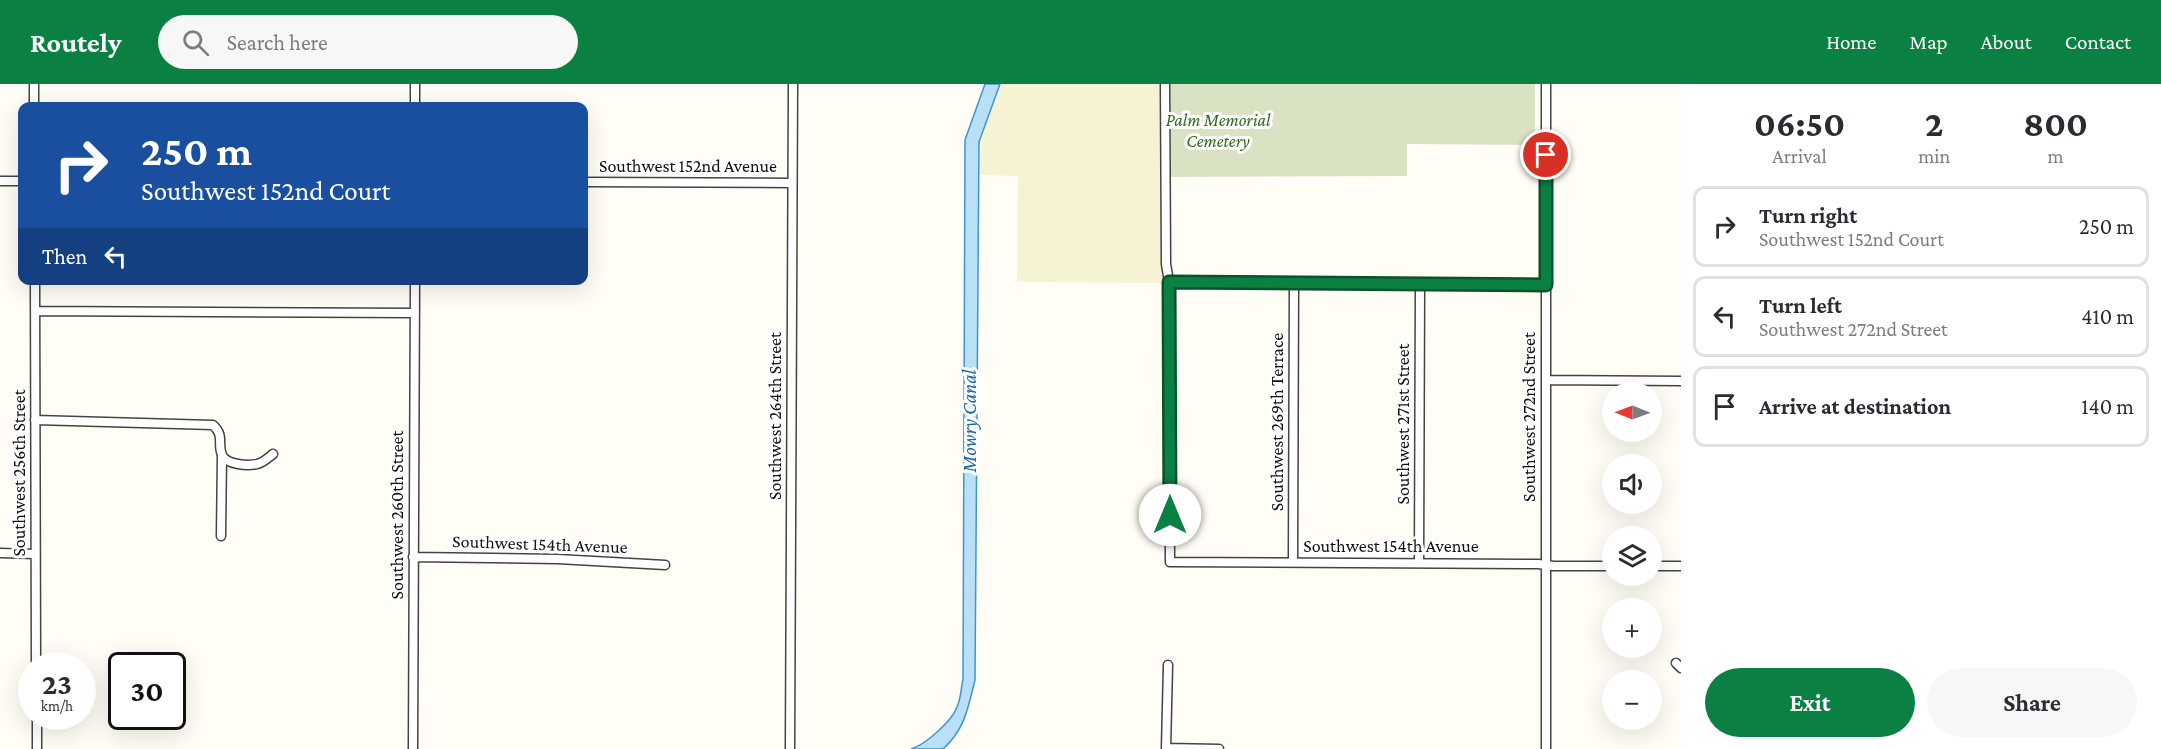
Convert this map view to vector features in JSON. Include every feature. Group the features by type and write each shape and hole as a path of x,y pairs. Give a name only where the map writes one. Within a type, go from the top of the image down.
{"street":[{"path":"34,84 34,102"},
{"path":"415,84 415,102"},
{"name":"Southwest 264th Street","path":"790,749 793,84"},
{"path":"1165,84 1166,264 1169,282 1546,285"},
{"name":"Southwest 272nd Street","path":"1546,84 1546,749"},
{"path":"0,181 18,181"},
{"name":"Southwest 152nd Avenue","path":"588,182 792,183"},
{"name":"Southwest 154th Avenue","path":"1169,282 1170,562 1602,566"},
{"name":"Southwest 269th Terrace","path":"1293,562 1294,283"},
{"name":"Southwest 271st Street","path":"1419,563 1420,284"},
{"name":"Southwest 256th Street","path":"35,285 36,652"},
{"name":"Southwest 260th Street","path":"413,749 415,285"},
{"path":"36,311 415,313"},
{"path":"1546,380 1681,381"},
{"path":"35,420 213,425 219,431 222,455 221,536"},
{"path":"222,455 228,461 259,464 273,454"},
{"path":"0,553 35,554"},
{"name":"Southwest 154th Avenue","path":"413,556 558,559 665,565"},
{"path":"1662,566 1681,566"},
{"path":"1168,665 1166,748 1219,749"},
{"path":"36,730 37,749"}],"shaded area":[{"path":"1001,84 1162,84 1162,283 1017,282 1018,176 980,175 980,154 984,130"}],"green space":[{"name":"Palm Memorial Cemetery","path":"1170,84 1535,84 1535,145 1407,144 1407,176 1171,177"}],"water":[{"name":"Mowry Canal","path":"985,84 1000,84 979,142 975,680 965,718 956,734 943,749 911,749 930,738 950,719 958,704 963,679 965,140"}],"route":[{"path":"1170,515 1169,282 1546,285 1546,155"}]}
